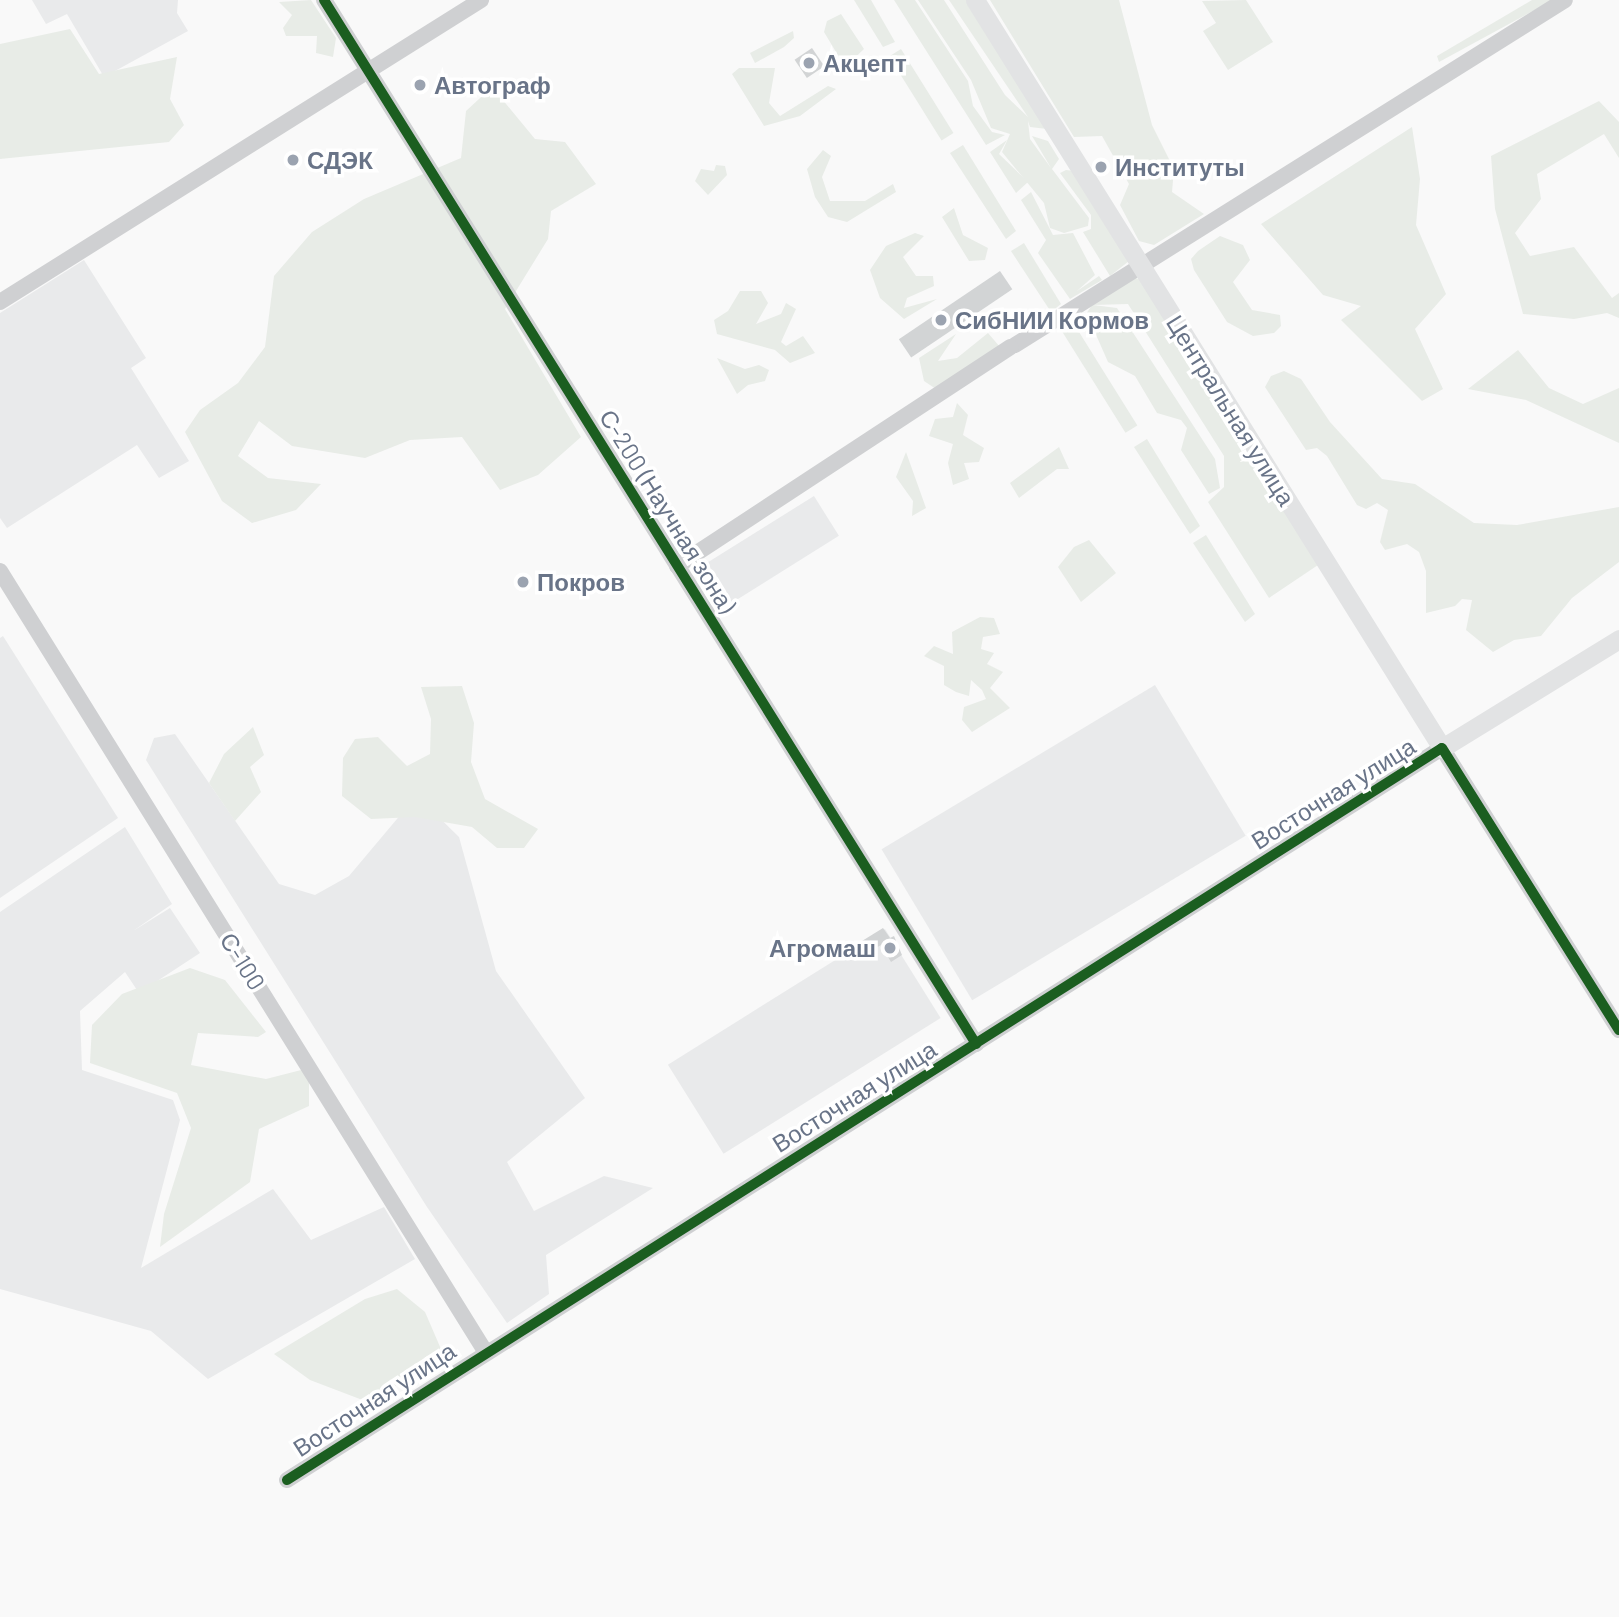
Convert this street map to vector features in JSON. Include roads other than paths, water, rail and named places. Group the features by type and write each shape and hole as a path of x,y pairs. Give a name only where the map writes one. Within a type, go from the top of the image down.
{"main road":[{"name":"Центральная улица","path":"975,0 1442,748"},
{"name":"Восточная улица","path":"1442,748 1619,639"}],"street":[{"name":"С-200 (Научная зона)","path":"324,0 976,1044"},
{"path":"0,302 481,0"},
{"path":"677,566 1013,346 1565,0"},
{"name":"С-100","path":"0,572 485,1351"},
{"path":"1442,748 1619,1030"},
{"name":"Восточная улица","path":"287,1479 485,1351 1442,748"}],"place":[{"name":"Акцепт","path":"809,63"},
{"name":"Автограф","path":"420,85"},
{"name":"СДЭК","path":"293,160"},
{"name":"Институты","path":"1101,167"},
{"name":"СибНИИ Кормов","path":"941,320"},
{"name":"Покров","path":"523,582"},
{"name":"Агромаш","path":"890,948"}]}
